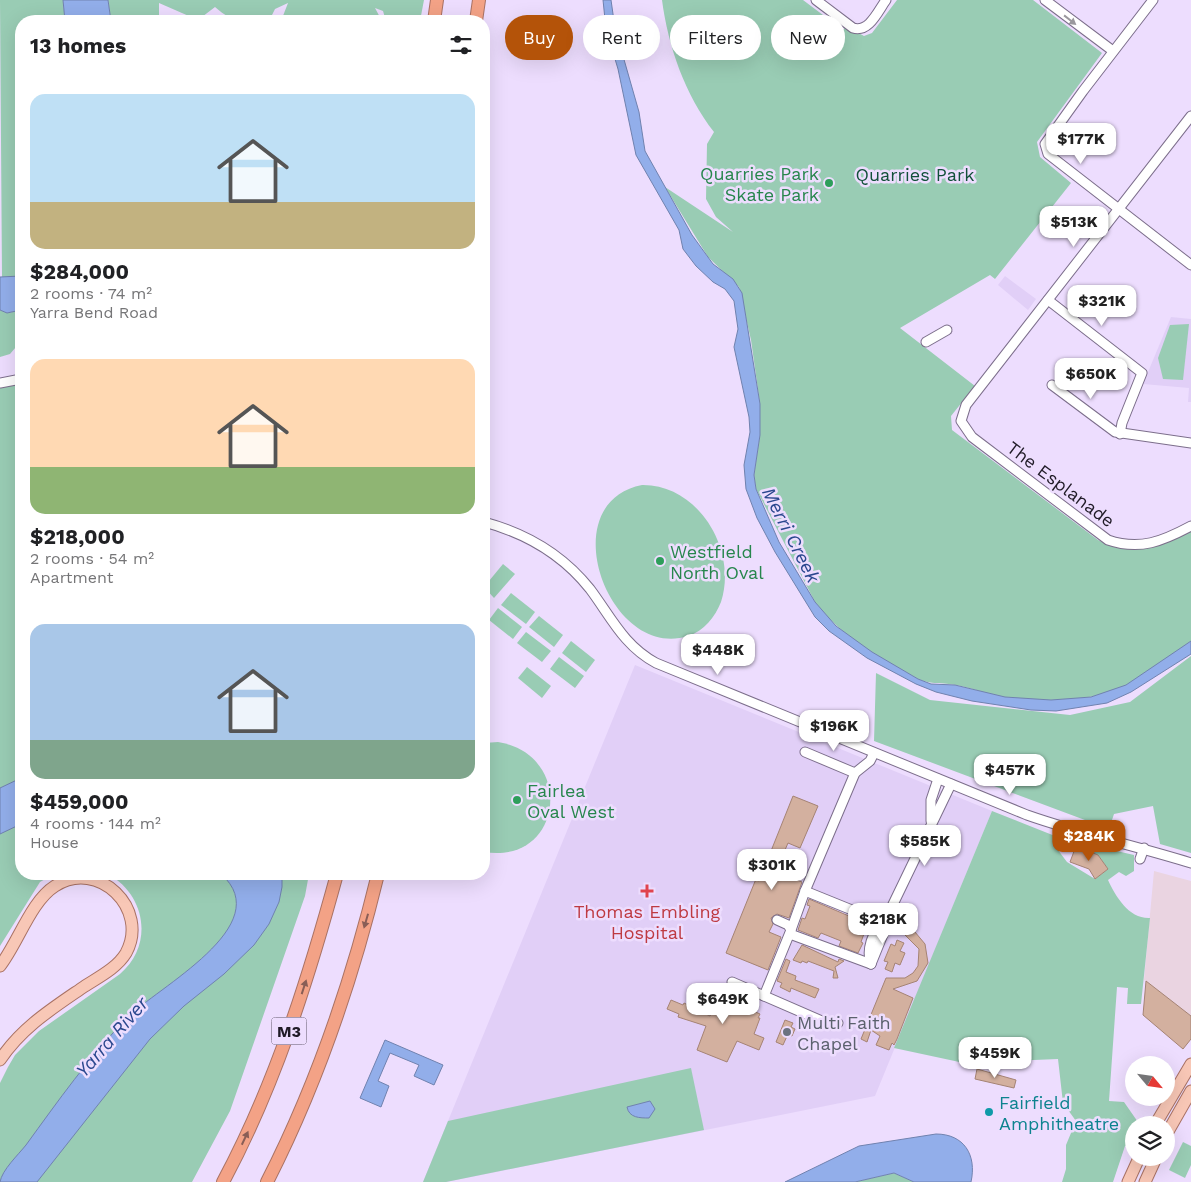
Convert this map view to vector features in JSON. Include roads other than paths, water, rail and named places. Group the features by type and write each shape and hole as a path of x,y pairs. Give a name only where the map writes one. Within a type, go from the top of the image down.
{"highway":[{"path":"435,15 437,0"},
{"path":"477,15 479,0"},
{"name":"M3","path":"223,1182 247,1133 280,1054 313,961 335,880"},
{"name":"M3","path":"267,1182 322,1060 355,962 376,880"}],"main road":[{"path":"0,966 42,899 51,889 70,880"},
{"path":"0,1060 13,1042 32,1023 106,973 122,959 129,947 132,931 128,908 114,889 100,882 88,880"},
{"path":"1160,1116 1191,1064"},
{"path":"1175,1119 1191,1091"},
{"path":"1128,1182 1135,1166"},
{"path":"1145,1182 1152,1166"}],"street":[{"path":"816,0 852,27 859,30 867,26 886,0"},
{"path":"1045,0 1113,51"},
{"path":"1152,0 1045,144 1048,154 1191,265"},
{"path":"1120,434 1122,423 1142,373 1048,300 1191,116"},
{"name":"The Esplanade","path":"1048,300 958,414 959,430 972,437 1108,540 1131,545 1147,545 1163,541 1191,526"},
{"path":"926,342 946,330"},
{"path":"0,383 15,380"},
{"path":"1052,385 1110,430 1120,434 1191,443"},
{"path":"490,524 528,538 559,558 590,589 626,642 646,658 874,753 1054,825 1144,848 1191,863"},
{"path":"804,752 855,774"},
{"path":"764,996 791,932 805,891 855,774 870,761 874,753"},
{"path":"932,824 931,800 938,779"},
{"path":"777,920 788,925 791,932 870,964 867,953 877,928 884,923 950,784"},
{"path":"1140,859 1144,848"},
{"path":"805,891 884,923"},
{"path":"732,982 831,1025 838,1023"}],"water":[{"path":"63,0 108,0 110,15 64,15"},
{"path":"603,0 611,0 613,15 605,15"},
{"path":"615,60 624,60 639,112 645,151 692,235 713,264 733,279 742,293 760,404 760,435 754,475 756,489 779,542 815,602 836,626 872,652 918,679 931,684 955,685 1005,697 1051,700 1091,697 1126,685 1191,641 1191,654 1131,692 1107,703 1056,711 1031,710 972,701 936,692 916,684 867,658 829,631 815,617 775,552 757,518 746,489 744,465 750,432 749,417 734,347 738,329 734,301 725,289 713,282 696,266 683,249 679,230 636,155"},
{"path":"15,276 15,311 7,313 0,310 0,277"},
{"path":"15,781 15,827 0,834 0,788"},
{"name":"Yarra River","path":"225,880 282,880 279,902 269,924 254,945 224,974 184,1006 150,1039 37,1182 0,1182 7,1168 74,1080 113,1033 142,1005 207,954 224,934 235,914 235,894"},
{"path":"385,1040 443,1065 434,1085 414,1076 419,1065 390,1053 378,1081 389,1086 381,1107 360,1098"},
{"path":"650,1101 655,1109 649,1118 635,1117 628,1111 627,1107"},
{"path":"936,1134 954,1138 966,1148 972,1163 971,1182 914,1182 894,1173 855,1182 785,1182 859,1146"}],"place":[{"name":"Quarries Park Skate Park","path":"829,183"},
{"name":"Westfield North Oval","path":"660,561"},
{"name":"Fairlea Oval West","path":"517,800"},
{"name":"Thomas Embling Hospital","path":"647,891"},
{"name":"Multi Faith Chapel","path":"787,1032"},
{"name":"Fairfield Amphitheatre","path":"989,1112"}],"park label":[{"name":"Quarries Park","path":"915,174"}],"water label":[{"name":"Merri Creek","path":"791,535"}]}
